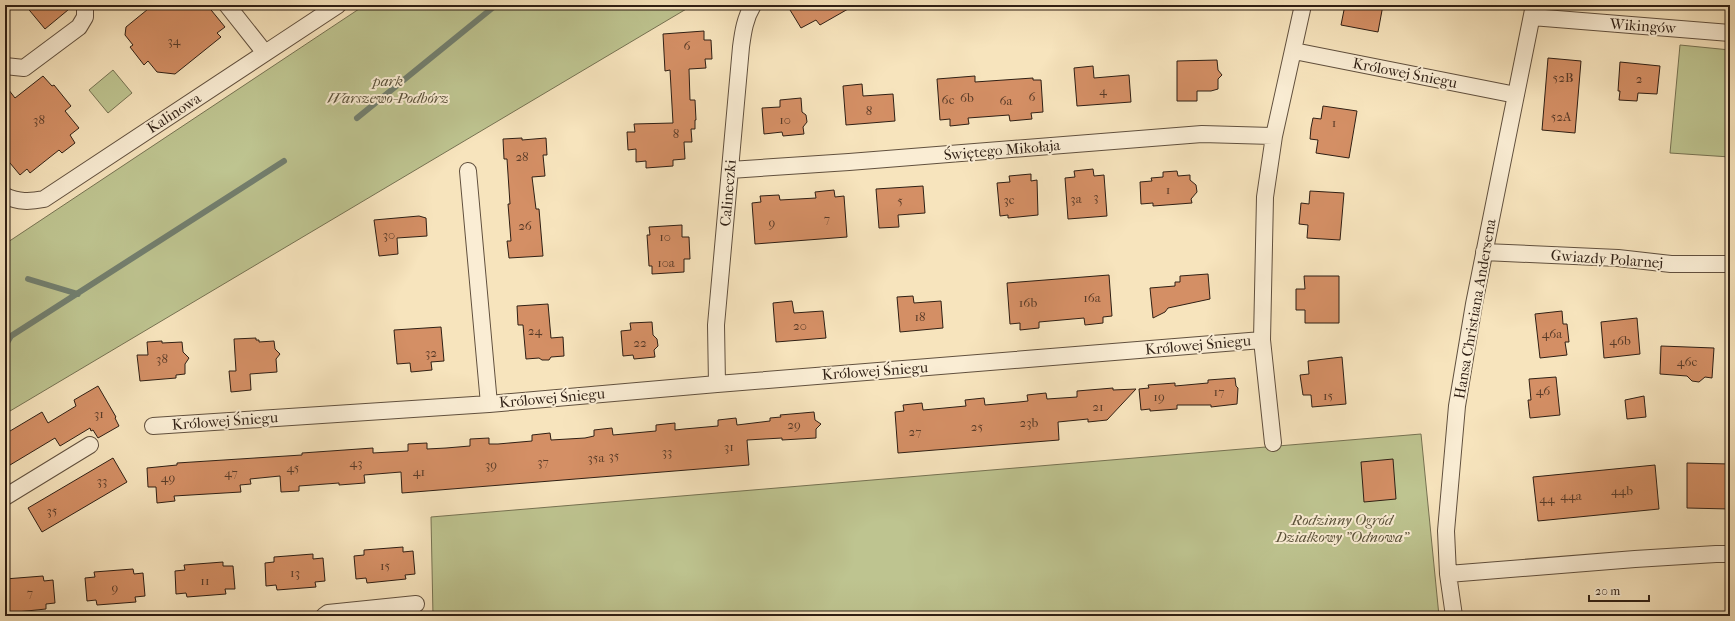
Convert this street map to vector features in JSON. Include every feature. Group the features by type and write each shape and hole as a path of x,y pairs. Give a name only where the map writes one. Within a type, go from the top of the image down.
{"street":[{"path":"5,66 18,68 29,65 75,30 85,17 85,5"},
{"path":"226,5 265,53"},
{"name":"Kalinowa","path":"5,196 18,201 30,202 44,199 338,5"},
{"name":"Calineczki","path":"717,384 716,325 741,47 749,12 753,5"},
{"name":"Królowej Śniegu","path":"1273,443 1262,340 1265,197 1274,136 1304,5"},
{"name":"Wikingów","path":"1533,11 1730,33"},
{"name":"Hansa Christiana Andersena","path":"1454,616 1448,574 1446,531 1457,406 1484,252 1533,11"},
{"name":"Królowej Śniegu","path":"1294,51 1516,95"},
{"name":"Świętego Mikołaja","path":"730,170 1202,134 1274,136"},
{"name":"Królowej Śniegu","path":"468,171 489,404"},
{"name":"Gwiazdy Polarnej","path":"1484,252 1618,258 1671,264 1730,264"},
{"name":"Królowej Śniegu","path":"153,426 489,404 1262,340"},
{"path":"5,497 90,445"},
{"path":"1448,574 1643,558 1730,554"},
{"path":"324,616 328,612 416,604"}],"green space":[{"name":"park Warszewo-Podbórz","path":"365,5 693,5 5,414 5,244"},
{"path":"1680,45 1730,50 1730,157 1670,153"},
{"path":"113,70 132,93 108,113 89,90"},
{"name":"Rodzinny Ogród Działkowy \"Odnowa\"","path":"1421,434 1439,616 433,616 431,517"}],"building":[{"path":"25,5 74,5 45,29"},
{"path":"153,5 207,5 225,27 217,33 221,37 175,74 157,72 148,61 144,65 130,47 133,45 125,35 126,27"},
{"path":"787,5 855,5 820,25 816,20 801,28"},
{"path":"1345,5 1383,5 1378,32 1341,25"},
{"path":"704,31 704,40 711,40 712,59 705,59 706,68 689,69 690,100 695,100 696,120 695,129 691,129 692,142 684,142 685,159 673,160 673,166 646,168 646,161 636,162 636,149 628,150 627,132 635,132 634,124 673,123 670,70 665,71 663,34"},
{"path":"1548,58 1581,61 1575,133 1542,130"},
{"path":"1217,60 1218,70 1222,75 1218,79 1218,89 1211,91 1197,91 1197,101 1177,101 1177,61"},
{"path":"1620,62 1660,66 1657,94 1638,93 1637,101 1619,100 1620,91 1618,91"},
{"path":"1093,66 1094,78 1129,75 1131,102 1077,106 1074,68"},
{"path":"43,76 52,86 54,85 71,106 65,111 79,128 70,135 75,143 62,153 59,150 30,173 27,169 20,175 5,157 5,85 15,98"},
{"path":"975,76 975,82 1033,78 1033,80 1041,80 1043,112 1031,113 1032,119 1010,121 1009,115 968,118 969,124 950,126 950,119 940,120 937,79"},
{"path":"862,84 863,96 893,94 895,121 846,125 843,86"},
{"path":"801,98 802,112 806,115 807,122 803,127 804,134 783,136 782,132 764,134 762,108 780,107 780,100"},
{"path":"1323,106 1357,111 1349,158 1316,153 1318,140 1310,139 1311,128 1313,118 1321,119"},
{"path":"522,138 522,140 546,138 547,155 543,155 545,176 532,177 536,209 539,209 543,256 509,258 507,241 511,241 508,204 510,204 507,159 504,159 503,139"},
{"path":"1093,169 1094,176 1104,175 1107,216 1068,219 1065,178 1075,177 1074,171"},
{"path":"1177,171 1178,176 1190,175 1190,180 1196,185 1197,192 1191,199 1192,203 1153,206 1153,203 1141,204 1140,182 1152,181 1151,178 1163,177 1163,172"},
{"path":"1031,174 1031,181 1037,180 1038,215 1008,218 1008,215 1000,216 997,183 1010,182 1009,176"},
{"path":"923,186 925,213 898,215 899,227 879,228 876,189"},
{"path":"834,190 835,197 844,196 847,237 755,244 752,203 761,202 760,196 779,195 780,200 816,198 815,192"},
{"path":"1310,191 1344,193 1340,240 1307,238 1308,225 1299,224 1301,203 1309,204"},
{"path":"419,216 426,218 427,236 397,238 398,254 379,256 374,220"},
{"path":"682,225 682,237 689,237 690,259 684,259 684,272 652,274 652,266 649,266 647,235 650,235 649,227"},
{"path":"1208,274 1210,299 1168,308 1165,312 1153,318 1150,288 1175,286 1175,282 1180,282 1180,276"},
{"path":"1109,275 1112,316 1103,317 1103,323 1085,325 1084,318 1039,322 1039,328 1020,330 1020,323 1010,324 1007,283"},
{"path":"1304,276 1339,276 1339,323 1305,323 1305,310 1296,310 1296,289 1305,289"},
{"path":"913,296 914,303 941,301 943,328 900,332 897,297"},
{"path":"792,301 794,313 823,311 826,338 776,342 773,303"},
{"path":"548,304 551,338 563,337 564,356 551,357 549,360 542,360 539,358 526,359 523,325 518,325 517,306"},
{"path":"1562,311 1563,324 1567,324 1569,342 1565,342 1567,355 1540,358 1535,314"},
{"path":"1637,318 1640,354 1604,358 1601,322"},
{"path":"652,322 653,335 657,339 658,346 654,350 655,357 634,359 633,355 623,356 621,331 631,330 630,323"},
{"path":"441,327 444,361 431,362 432,370 411,372 410,363 397,364 394,330"},
{"path":"256,338 259,342 274,341 275,349 280,354 276,359 277,372 250,374 251,390 231,392 229,371 236,371 234,339"},
{"path":"162,341 162,343 182,342 183,352 189,358 185,364 185,374 176,375 176,378 140,381 137,355 148,355 147,342"},
{"path":"1661,346 1714,348 1712,378 1705,377 1699,382 1692,381 1687,376 1660,374"},
{"path":"1342,357 1346,404 1312,407 1311,395 1303,395 1300,375 1309,374 1308,361"},
{"path":"1556,377 1560,415 1530,418 1528,400 1531,400 1529,379"},
{"path":"1235,378 1236,386 1238,388 1237,404 1211,407 1211,405 1177,405 1177,409 1150,411 1150,409 1141,410 1139,389 1149,388 1148,385 1175,383 1175,386 1208,383 1208,380"},
{"path":"98,386 116,417 115,418 119,426 98,438 90,428 60,446 55,438 5,468 5,434 42,412 48,423 76,406 74,400"},
{"path":"1113,388 1113,390 1136,389 1107,420 1088,422 1088,419 1058,422 1059,440 898,453 895,412 904,411 903,405 922,403 923,410 966,406 965,400 984,398 985,405 1028,401 1027,395 1046,393 1047,399 1077,397 1077,391"},
{"path":"1644,396 1646,417 1627,419 1625,400"},
{"path":"814,412 815,420 821,424 816,429 816,438 747,440 749,465 402,493 401,472 364,475 365,483 299,486 299,491 281,492 280,476 250,479 251,484 240,485 241,492 174,496 175,501 157,503 156,487 148,487 147,468 177,465 177,463 302,455 302,453 373,448 373,453 408,451 408,444 427,443 427,449 446,448 470,446 470,439 489,438 489,444 498,444 532,441 532,435 550,433 551,440 585,438 594,436 594,430 612,428 613,435 656,431 656,425 675,423 675,430 718,426 718,420 736,418 737,425 770,421 770,418 781,417 780,415"},
{"path":"113,458 127,482 42,532 28,508"},
{"path":"1393,459 1396,499 1364,502 1361,462"},
{"path":"1687,463 1730,464 1730,509 1687,508"},
{"path":"1655,465 1659,509 1538,521 1533,477"},
{"path":"403,547 403,552 413,551 415,574 405,575 406,579 367,583 366,578 356,579 354,556 364,555 364,550"},
{"path":"313,554 313,559 323,558 325,581 315,582 316,587 277,590 276,585 266,586 265,563 274,562 274,557"},
{"path":"223,562 223,566 233,566 235,589 225,589 226,594 187,597 186,593 176,594 175,571 185,570 184,565"},
{"path":"133,569 134,574 143,573 145,596 135,597 136,602 97,605 96,600 87,601 85,578 95,577 94,572"},
{"path":"43,576 44,581 53,580 55,603 46,604 46,609 7,613 7,607 5,608 5,579"}],"waterway":[{"path":"357,118 496,5"},
{"path":"5,346 11,336 284,161"},
{"path":"28,279 78,294"}]}
